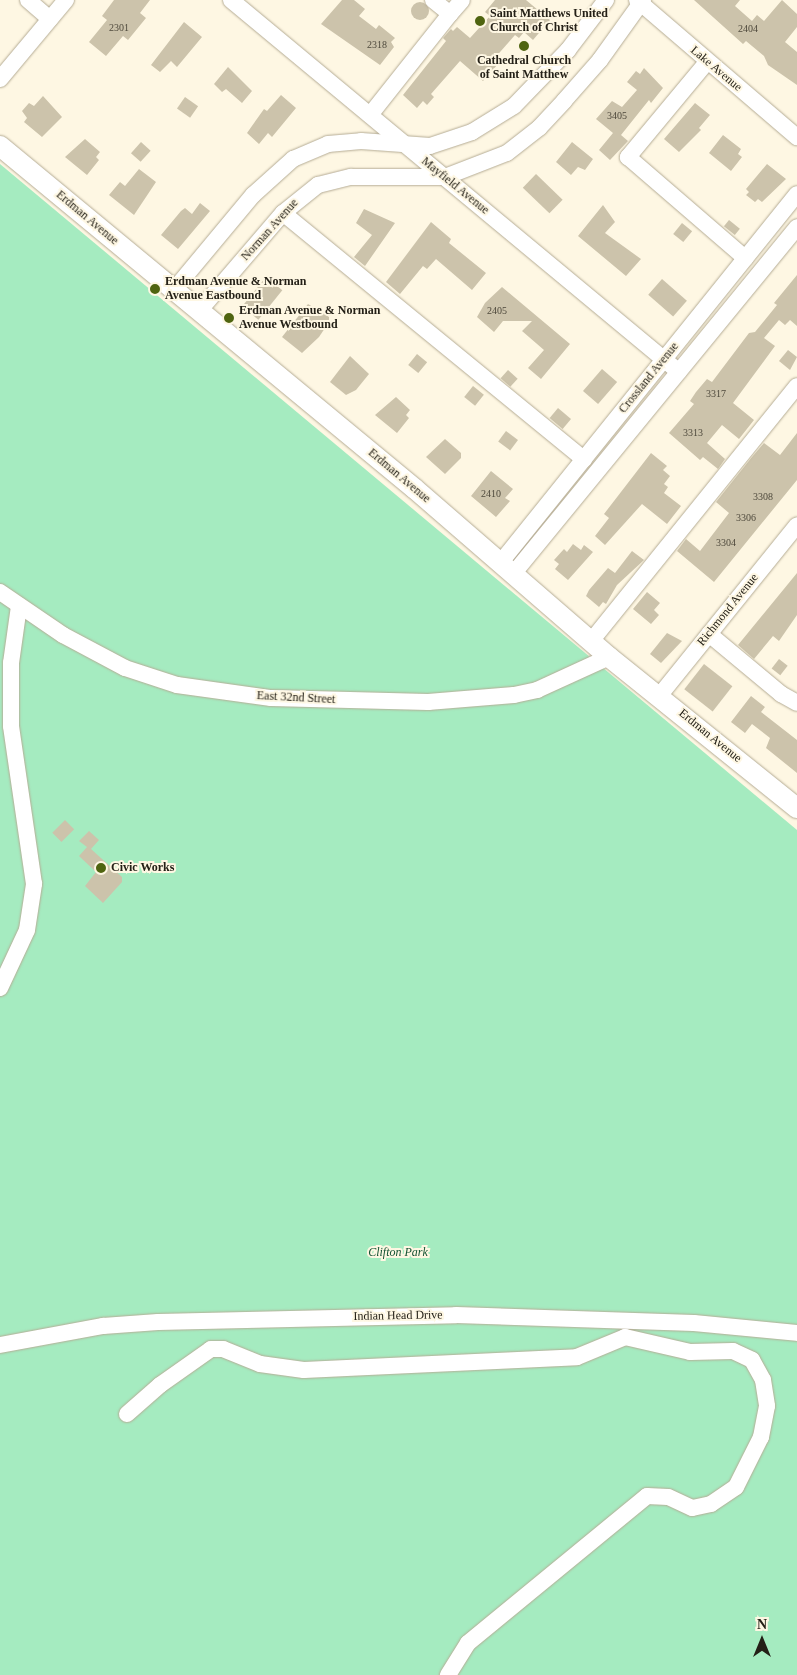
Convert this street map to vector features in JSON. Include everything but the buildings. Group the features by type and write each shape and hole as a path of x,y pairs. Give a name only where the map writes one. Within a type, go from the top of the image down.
{"main road":[{"name":"Erdman Avenue","path":"0,146 508,567 610,657 660,695 797,808"}],"street":[{"path":"28,0 50,19"},
{"path":"0,79 66,0"},
{"name":"Mayfield Avenue","path":"231,0 679,372"},
{"path":"433,0 450,14"},
{"path":"370,115 462,0"},
{"path":"173,290 253,195 293,159 328,144 361,141 430,146 453,140 496,119 514,106 568,50 606,0"},
{"name":"Lake Avenue","path":"641,1 707,62 797,136"},
{"name":"Norman Avenue","path":"199,312 284,212 309,190 338,179 445,177 507,153 539,128 600,60 641,1"},
{"path":"707,62 628,157 745,258"},
{"name":"Crossland Avenue","path":"508,567 584,459 797,194"},
{"path":"284,212 584,459"},
{"name":"Crossland Avenue","path":"508,567 679,372 797,227"},
{"path":"592,640 797,386"},
{"name":"Richmond Avenue","path":"660,695 797,525"},
{"name":"East 32nd Street","path":"0,592 63,635 126,668 177,685 271,698 428,702 514,695 537,690 610,657"},
{"path":"0,988 28,930 34,884 11,726 11,662 19,606"},
{"path":"709,634 781,694 797,703"},
{"name":"Indian Head Drive","path":"0,1345 103,1326 158,1322 456,1315 694,1323 797,1333"},
{"path":"127,1414 160,1385 211,1349 223,1349 260,1364 304,1370 577,1357 625,1337 690,1352 734,1351 752,1360 763,1380 767,1406 761,1437 736,1487 711,1504 692,1508 668,1497 647,1496 468,1643 448,1675"}],"green space":[{"name":"Clifton Park","path":"0,164 797,830 797,1675 0,1675"}],"place":[{"name":"Saint Matthews United Church of Christ","path":"480,21"},
{"name":"Cathedral Church of Saint Matthew","path":"524,46"},
{"name":"Erdman Avenue & Norman Avenue Eastbound","path":"155,289"},
{"name":"Erdman Avenue & Norman Avenue Westbound","path":"229,318"},
{"name":"Civic Works","path":"101,868"}]}
